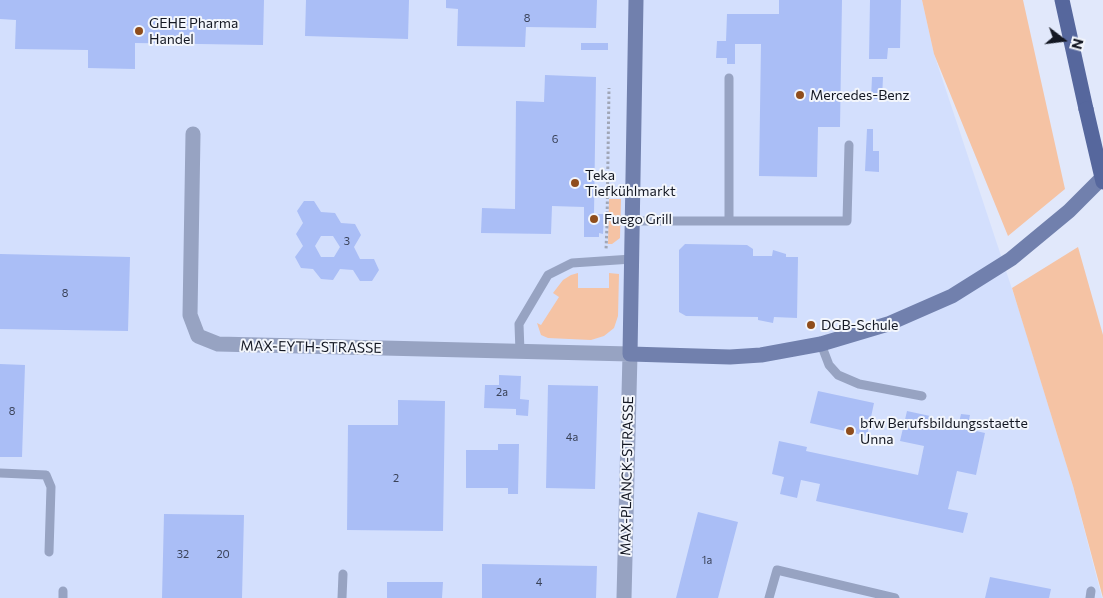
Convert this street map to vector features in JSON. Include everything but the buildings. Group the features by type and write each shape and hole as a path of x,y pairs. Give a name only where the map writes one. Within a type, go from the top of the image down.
{"main road":[{"name":"MAX-PLANCK-STRASSE","path":"630,354 636,0"},
{"path":"1062,0 1103,182"},
{"path":"630,354 730,357 788,351 821,344 888,324 936,304 980,280 1039,237 1069,211 1103,177"}],"street":[{"name":"MAX-EYTH-STRASSE","path":"193,134 190,315 198,336 218,344 630,354"},
{"name":"MAX-PLANCK-STRASSE","path":"624,598 630,354"}],"lane":[{"path":"729,78 729,221"},
{"path":"632,221 847,221 849,144"},
{"path":"520,352 520,324 548,275 572,263 632,259"},
{"path":"821,344 829,364 838,375 859,384 922,396"},
{"path":"0,473 46,474 52,488 49,552"},
{"path":"769,598 777,570 895,598"},
{"path":"342,598 343,574"}],"path":[{"path":"606,261 608,88"},
{"path":"594,176 608,176"}],"shaded area":[{"path":"0,0 922,0 934,54 1020,313 1073,486 1102,598 0,598"},
{"path":"922,0 1023,0 1065,189 1008,236 934,54"},
{"path":"609,199 621,199 620,238 612,244 608,244"},
{"path":"1078,247 1103,335 1103,598 1073,486 1012,288"},
{"path":"578,273 578,288 609,288 609,273 619,274 618,316 614,328 604,336 591,340 548,338 541,335 537,323 541,325 559,297 553,293 563,280"}],"place":[{"name":"GEHE Pharma Handel","path":"139,31"},
{"name":"Mercedes-Benz","path":"800,95"},
{"name":"Teka Tiefkühlmarkt","path":"575,183"},
{"name":"Fuego Grill","path":"594,219"},
{"name":"DGB-Schule","path":"811,325"},
{"name":"bfw Berufsbildungsstaette Unna","path":"850,431"}]}
